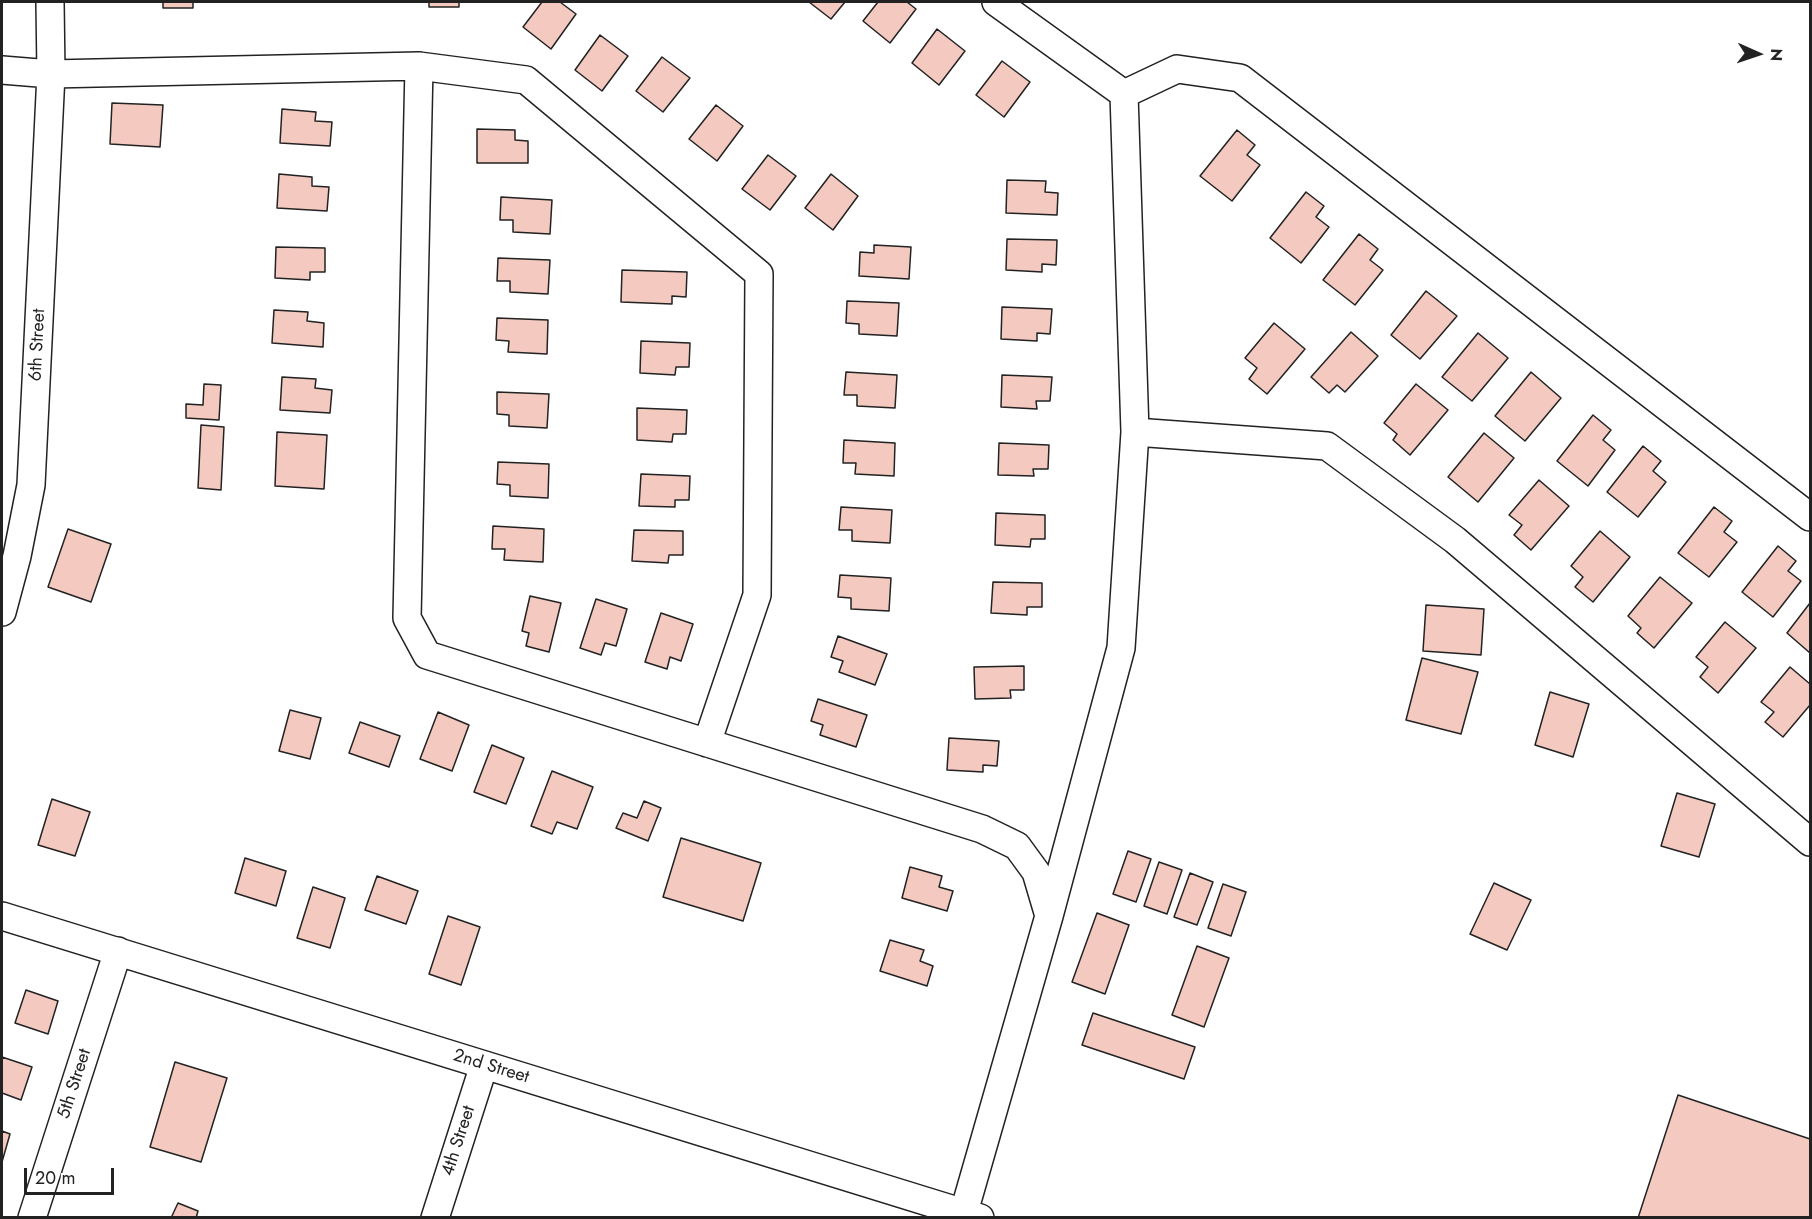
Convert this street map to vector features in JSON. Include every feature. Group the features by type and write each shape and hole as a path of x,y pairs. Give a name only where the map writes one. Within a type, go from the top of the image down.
{"street":[{"name":"6th Street","path":"2,612 9,554 31,485 51,74 50,2"},
{"path":"996,2 1124,94"},
{"path":"419,66 407,618 427,655 982,829 1017,846 1036,872 1049,916"},
{"path":"2,70 51,74 419,66 526,80 759,274 757,595 707,743"},
{"path":"1124,94 1178,69 1240,78 1810,517"},
{"path":"972,1215 1121,648 1135,432 1124,94"},
{"path":"1135,432 1327,446 1455,540 1810,842"},
{"name":"2nd Street","path":"2,916 972,1215"},
{"name":"5th Street","path":"32,1218 118,951"},
{"name":"4th Street","path":"435,1218 484,1065"}],"building":[{"path":"163,2 193,2 193,8 163,8"},
{"path":"429,2 459,2 459,7 429,7"},
{"path":"542,2 560,2 576,14 551,49 523,27"},
{"path":"809,2 845,2 831,19"},
{"path":"878,2 907,2 916,9 890,43 863,21"},
{"path":"937,29 965,51 939,85 912,63"},
{"path":"600,35 628,56 602,91 575,70"},
{"path":"662,57 690,78 663,112 636,91"},
{"path":"1002,61 1030,82 1004,117 976,95"},
{"path":"112,103 163,105 160,147 110,144"},
{"path":"716,105 743,126 717,161 689,139"},
{"path":"282,109 316,112 315,121 332,122 330,146 280,143"},
{"path":"477,129 515,130 515,140 528,141 528,163 477,163"},
{"path":"1237,130 1255,145 1247,155 1260,165 1232,201 1200,176"},
{"path":"768,155 796,176 770,210 742,189"},
{"path":"279,174 312,177 312,186 329,187 327,211 277,208"},
{"path":"831,174 858,196 833,230 805,208"},
{"path":"1007,180 1046,181 1045,192 1058,193 1057,215 1006,213"},
{"path":"1306,192 1324,206 1316,217 1329,227 1301,263 1270,238"},
{"path":"501,197 552,200 550,234 513,232 513,220 500,220"},
{"path":"1359,234 1378,249 1370,260 1383,270 1355,305 1323,280"},
{"path":"1007,239 1057,240 1056,265 1042,264 1042,272 1006,270"},
{"path":"874,245 911,247 909,279 859,276 860,252 874,253"},
{"path":"276,247 325,248 325,272 310,272 310,280 275,278"},
{"path":"498,258 550,260 548,294 510,292 510,281 497,281"},
{"path":"622,270 687,272 686,297 672,296 672,304 621,302"},
{"path":"1426,291 1457,316 1420,359 1391,335"},
{"path":"847,301 899,303 897,336 859,334 859,324 846,323"},
{"path":"1002,307 1052,309 1050,334 1037,333 1037,341 1001,339"},
{"path":"274,310 308,312 307,321 324,323 323,347 272,343"},
{"path":"497,318 548,320 547,354 508,352 509,341 496,340"},
{"path":"1274,323 1305,349 1267,394 1249,379 1257,368 1245,358"},
{"path":"1351,332 1378,356 1345,392 1337,385 1329,393 1311,377"},
{"path":"1478,333 1508,358 1472,401 1442,377"},
{"path":"641,341 690,343 689,367 676,367 675,375 640,373"},
{"path":"846,372 897,375 895,408 857,406 857,395 844,395"},
{"path":"1531,372 1561,398 1525,441 1495,416"},
{"path":"1002,375 1052,377 1050,401 1036,401 1037,409 1001,407"},
{"path":"282,377 316,379 315,388 332,390 330,413 280,410"},
{"path":"204,384 221,385 219,420 186,418 186,404 203,405"},
{"path":"1416,384 1448,410 1410,455 1393,440 1397,434 1384,423"},
{"path":"497,392 549,394 547,428 509,426 509,415 497,414"},
{"path":"637,408 687,410 686,434 673,434 672,442 637,440"},
{"path":"1593,415 1611,430 1603,440 1615,450 1588,486 1557,461"},
{"path":"201,425 224,427 221,490 198,488"},
{"path":"277,432 327,435 324,489 275,486"},
{"path":"1484,433 1514,458 1478,502 1448,477"},
{"path":"844,440 895,443 894,476 855,474 856,463 843,463"},
{"path":"999,443 1049,445 1048,469 1033,469 1034,476 998,475"},
{"path":"1643,446 1661,461 1653,471 1666,482 1638,517 1607,492"},
{"path":"498,462 549,464 548,498 510,496 510,485 497,484"},
{"path":"641,474 690,476 689,500 675,500 675,507 639,506"},
{"path":"1539,480 1569,506 1531,550 1514,535 1522,525 1509,515"},
{"path":"841,507 892,510 890,543 852,541 852,530 839,530"},
{"path":"1714,507 1732,521 1724,532 1737,542 1709,577 1678,553"},
{"path":"996,513 1045,515 1045,539 1031,539 1030,547 995,545"},
{"path":"493,526 544,529 543,562 504,560 505,549 492,549"},
{"path":"68,529 111,544 91,602 48,587"},
{"path":"634,530 683,531 683,555 669,555 668,563 632,561"},
{"path":"1600,531 1630,557 1593,602 1575,587 1583,577 1571,566"},
{"path":"1778,546 1796,561 1788,571 1801,581 1773,617 1742,592"},
{"path":"840,575 891,578 889,611 851,609 851,598 838,597"},
{"path":"1660,577 1692,603 1654,648 1637,633 1641,628 1628,616"},
{"path":"993,582 1042,583 1042,607 1027,607 1027,615 991,613"},
{"path":"530,596 561,603 549,652 526,646 529,633 522,631"},
{"path":"596,599 627,609 616,646 605,643 601,655 580,648"},
{"path":"1810,603 1810,653 1787,633"},
{"path":"1426,605 1484,609 1481,655 1423,651"},
{"path":"661,613 693,624 681,661 670,657 667,669 645,662"},
{"path":"1725,622 1756,648 1718,693 1700,677 1708,667 1696,657"},
{"path":"838,636 887,654 875,685 839,672 843,661 831,657"},
{"path":"1422,658 1478,672 1461,734 1406,720"},
{"path":"1024,666 1024,690 1010,690 1011,698 975,699 974,667"},
{"path":"1790,667 1810,684 1810,705 1783,737 1765,722 1774,712 1761,702"},
{"path":"1550,692 1589,704 1573,757 1535,745"},
{"path":"818,699 867,715 856,747 820,735 823,725 811,721"},
{"path":"290,710 321,718 310,759 279,751"},
{"path":"438,712 469,725 452,771 420,759"},
{"path":"360,722 400,736 389,767 349,753"},
{"path":"949,738 999,741 997,766 983,765 983,772 947,770"},
{"path":"492,745 524,758 506,804 474,792"},
{"path":"552,771 593,787 577,829 557,822 552,834 531,826"},
{"path":"1677,793 1715,804 1699,857 1661,846"},
{"path":"52,799 90,812 75,856 38,845"},
{"path":"644,801 661,808 648,841 616,828 623,813 637,818"},
{"path":"681,838 761,863 743,921 663,897"},
{"path":"1128,851 1151,859 1136,902 1113,894"},
{"path":"245,858 286,871 276,906 235,893"},
{"path":"1159,862 1182,870 1167,914 1144,906"},
{"path":"910,867 942,876 939,887 953,891 947,911 902,898"},
{"path":"1190,873 1213,882 1197,925 1174,917"},
{"path":"377,876 418,891 406,924 365,910"},
{"path":"1494,883 1531,900 1507,950 1470,934"},
{"path":"1223,884 1246,892 1231,936 1208,928"},
{"path":"313,887 345,898 330,948 297,938"},
{"path":"1097,913 1129,925 1105,994 1072,982"},
{"path":"448,916 480,927 461,985 429,974"},
{"path":"890,940 924,950 920,961 933,966 927,986 880,971"},
{"path":"1197,946 1229,958 1204,1027 1172,1015"},
{"path":"26,990 58,1001 48,1034 15,1023"},
{"path":"1093,1013 1195,1047 1184,1079 1082,1045"},
{"path":"2,1057 32,1067 21,1100 2,1093"},
{"path":"175,1062 227,1078 201,1162 150,1147"},
{"path":"1678,1095 1810,1139 1810,1218 1638,1218"},
{"path":"2,1131 10,1134 2,1162"},
{"path":"178,1203 198,1211 196,1218 171,1218"}]}
